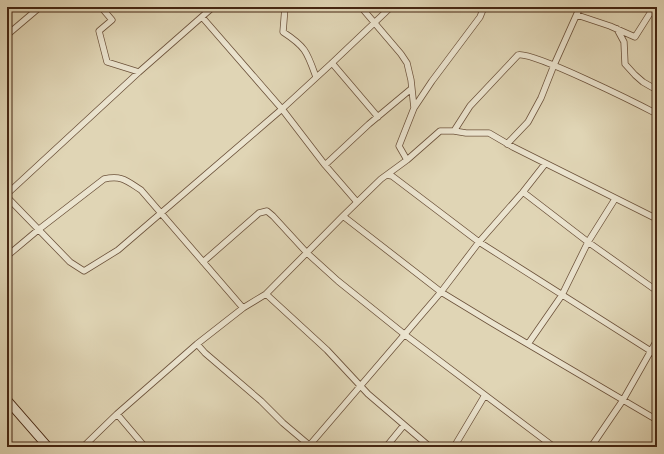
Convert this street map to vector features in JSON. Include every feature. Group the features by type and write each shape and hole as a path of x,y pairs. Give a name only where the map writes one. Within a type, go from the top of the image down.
{"street":[{"path":"101,7 112,20 99,31 107,62 139,72"},
{"path":"7,194 139,72 213,7"},
{"path":"285,7 283,32 297,41 308,53 316,77"},
{"path":"361,7 407,63 411,80 414,108"},
{"path":"7,197 70,262 84,271 118,250 162,213 282,109 332,64 391,7"},
{"path":"407,160 399,146 414,108 432,80 480,17 484,7"},
{"path":"507,144 528,122 541,98 580,7"},
{"path":"577,16 635,37 654,7"},
{"path":"7,35 38,8"},
{"path":"202,17 282,109 325,165 357,202"},
{"path":"616,29 624,42 625,64 635,75 657,90"},
{"path":"454,131 470,106 520,54 554,65 657,114"},
{"path":"332,64 378,117"},
{"path":"325,165 411,89"},
{"path":"83,447 117,414 197,344 244,308 266,294 357,202 440,131 489,133 507,144 614,199 655,216"},
{"path":"197,344 205,353 261,401 282,423 308,446 441,292 480,242 545,164"},
{"path":"387,175 396,180 480,242 654,353"},
{"path":"7,256 104,179 115,177 125,179 141,190 202,262 244,308"},
{"path":"523,192 588,242 657,291"},
{"path":"528,344 562,295 588,242 614,199"},
{"path":"202,262 259,213 267,211 307,253 338,281 404,334 554,447"},
{"path":"343,216 441,292 657,420"},
{"path":"266,294 326,350 360,386 430,447"},
{"path":"591,447 654,353 657,340"},
{"path":"454,447 485,395"},
{"path":"7,400 48,447"},
{"path":"117,414 144,447"},
{"path":"386,447 404,425"}]}
